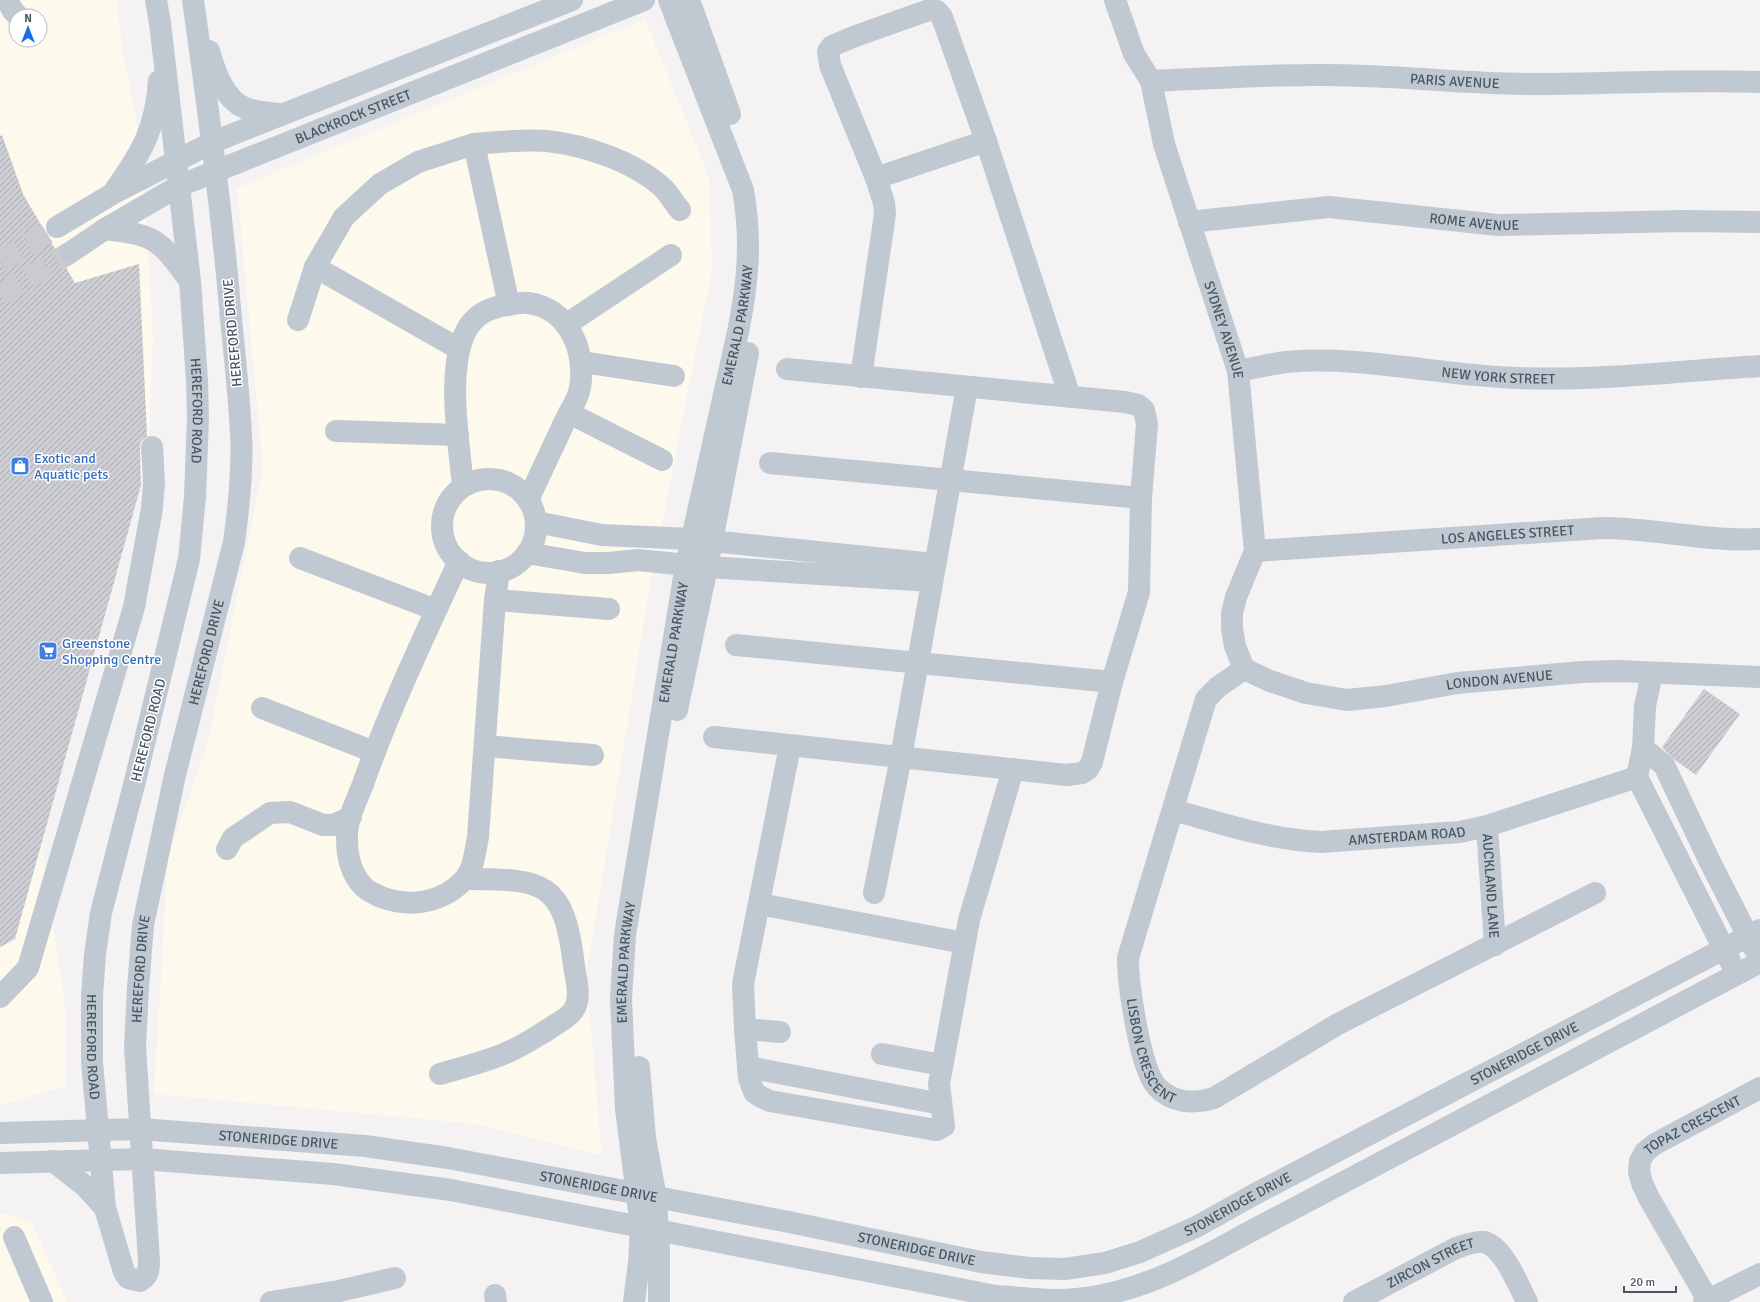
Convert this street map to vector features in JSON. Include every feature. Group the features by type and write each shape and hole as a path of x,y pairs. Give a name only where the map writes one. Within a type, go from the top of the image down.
{"street":[{"path":"156,0 177,159"},
{"path":"194,0 214,68 227,93 235,103 246,109 279,114"},
{"name":"HEREFORD DRIVE","path":"124,1272 128,1278 140,1280 146,1277 149,1270 135,1047 138,988 144,925 177,768 234,542 240,504 241,434 213,142 194,0"},
{"name":"BLACKROCK STREET","path":"57,227 114,193 177,159 213,142 279,114 572,0"},
{"name":"BLACKROCK STREET","path":"71,252 105,229 179,186 644,0"},
{"name":"EMERALD PARKWAY","path":"659,1302 647,1197 626,1109 621,999 625,935 633,880 702,540 745,295 748,246 746,207 739,177 670,0"},
{"name":"EMERALD PARKWAY","path":"689,0 742,148 754,205 759,251 759,279 732,442 702,540"},
{"name":"SYDNEY AVENUE","path":"1115,0 1134,54 1151,81 1164,144 1238,371 1255,551 1236,597 1232,613 1232,629 1235,646 1244,669"},
{"path":"861,377 884,214 884,203 876,178 830,65 828,51 832,46 853,37 929,10 937,11 942,18 986,140 1070,397"},
{"path":"114,193 140,153 151,127 158,90 160,23"},
{"name":"PARIS AVENUE","path":"1151,81 1302,75 1364,76 1536,84 1714,80 1760,82"},
{"path":"298,320 315,267 344,217 380,184 418,162 474,144 508,140 548,141 587,150 615,159 645,174 663,189 680,210"},
{"path":"876,178 986,140"},
{"path":"474,144 510,305"},
{"name":"HEREFORD ROAD","path":"124,1272 105,1208 92,1062 92,996 95,954 101,913 189,559 193,523 198,418 198,380 190,281 177,159"},
{"name":"ROME AVENUE","path":"1190,222 1329,207 1498,225 1684,221 1760,222"},
{"path":"105,229 137,234 156,242 173,258 190,281"},
{"path":"567,324 671,255"},
{"path":"315,267 459,349"},
{"path":"463,486 455,390 459,349 466,331 476,316 489,309 527,303 542,307 557,315 567,324 578,346 582,362 580,390 528,500"},
{"name":"NEW YORK STREET","path":"1238,371 1277,363 1302,361 1363,363 1498,378 1537,379 1591,378 1760,366"},
{"path":"582,362 674,376"},
{"path":"714,737 1076,775 1088,769 1092,762 1112,682 1139,592 1141,498 1148,424 1144,410 1138,405 1125,402 787,369"},
{"path":"874,893 901,757 966,387"},
{"path":"569,413 662,460"},
{"path":"336,431 458,435"},
{"path":"0,997 28,968 134,608 152,508 154,482 152,447"},
{"path":"770,463 1141,498"},
{"path":"494,479 510,484 523,493 528,500 532,506 536,522 534,538 527,552 517,563 499,571 489,572 474,570 459,561 450,553 444,540 442,525 444,511 451,498 463,486 478,480 494,479"},
{"path":"536,522 602,535 702,540 933,573"},
{"name":"LOS ANGELES STREET","path":"1255,551 1602,528 1651,530 1726,540 1760,539"},
{"path":"527,552 585,563 609,564 638,560 697,566 933,573"},
{"path":"300,558 436,610"},
{"path":"459,561 374,752 351,817 346,837 350,862 354,875 363,887 390,900 407,904 427,902 447,893 465,879 474,859 478,837 495,600 499,571"},
{"path":"495,600 609,609"},
{"path":"736,645 1112,682"},
{"name":"LONDON AVENUE","path":"1244,669 1270,681 1306,693 1346,700 1386,696 1448,684 1598,671 1760,677"},
{"name":"LISBON CRESCENT","path":"1244,669 1218,687 1206,699 1131,945 1128,970 1138,1033 1149,1076 1156,1086 1165,1094 1189,1102 1201,1102 1214,1098 1338,1024 1595,893"},
{"path":"1652,674 1643,723 1643,748 1637,777 1724,948 1736,975"},
{"path":"262,708 374,752"},
{"path":"484,746 593,755"},
{"path":"790,746 744,976 745,1029 751,1086 754,1092 761,1097 770,1100 937,1130 944,1126 938,1091 964,943 969,920 1013,769"},
{"path":"0,1163 142,1159 333,1174 451,1190 996,1296 1054,1300 1086,1298 1123,1290 1160,1278 1199,1260 1760,961 1754,933 1710,862 1664,765 1643,748"},
{"name":"AMSTERDAM ROAD","path":"1173,810 1272,837 1306,842 1440,834 1488,826 1637,777"},
{"path":"227,849 233,838 270,813 290,812 323,824 334,824 351,817"},
{"name":"AUCKLAND LANE","path":"1488,826 1495,945"},
{"path":"440,1074 502,1055 539,1035 568,1017 574,1009 578,998 570,934 558,903 548,891 536,884 506,879 465,879"},
{"path":"759,904 964,943"},
{"name":"STONERIDGE DRIVE","path":"0,1133 140,1129 365,1146 448,1158 647,1197 789,1222 981,1262 1029,1268 1065,1269 1105,1263 1140,1252 1198,1226 1255,1194 1754,933"},
{"path":"745,1029 780,1032"},
{"path":"882,1054 942,1065"},
{"name":"TOPAZ CRESCENT","path":"1707,1301 1649,1198 1638,1172 1640,1161 1645,1152 1655,1144 1760,1088"},
{"path":"53,1161 85,1186 105,1208"},
{"name":"EMERALD PARKWAY","path":"634,1302 650,1229"},
{"path":"14,1237 42,1302"},
{"name":"ZIRCON STREET","path":"1354,1302 1456,1248 1467,1244 1483,1242 1499,1252 1527,1302"},
{"path":"1707,1301 1760,1274"},
{"path":"271,1302 340,1297 395,1278"}],"shaded area":[{"name":"Greenstone Shopping Centre","path":"0,0 117,0 122,47 143,156 153,336 148,459 42,843 65,1007 66,1086 0,1105"},
{"path":"645,19 709,177 712,271 653,568 586,975 602,1155 477,1124 154,1094 168,856 208,742 263,468 237,188"},
{"path":"0,1213 32,1222 67,1302 0,1302"}],"building":[{"name":"Greenstone Shopping Centre","path":"2,135 23,194 75,283 139,264 147,436 141,441 140,447 141,485 15,939 0,947 0,136"},
{"path":"1704,689 1740,714 1696,775 1675,760 1662,747"}],"tunnel":[{"path":"0,262 57,227"},
{"path":"0,295 71,252"}],"place":[{"name":"Exotic and Aquatic pets","path":"20,466"},
{"name":"Greenstone Shopping Centre","path":"48,651"}]}
